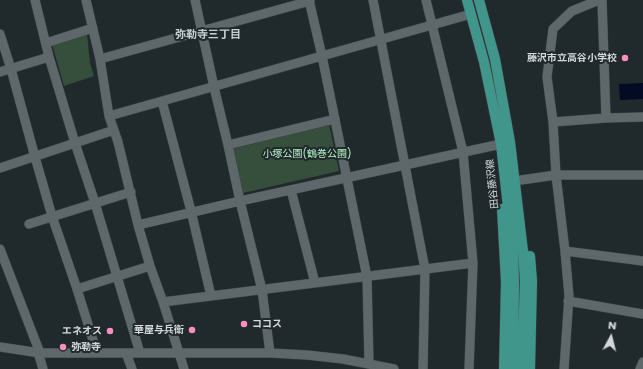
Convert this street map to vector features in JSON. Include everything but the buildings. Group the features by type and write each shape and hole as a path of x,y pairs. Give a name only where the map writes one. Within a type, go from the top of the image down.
{"main road":[{"path":"467,0 505,143 521,180 530,251 532,281 530,369"},
{"path":"479,0 495,59 518,251 525,281 522,369"},
{"path":"504,369 506,282 500,181 505,143"},
{"path":"513,369 514,281 518,251"}],"street":[{"path":"35,0 49,57 140,353"},
{"path":"86,0 100,59 109,116 118,142 138,225 150,266 164,302 184,369"},
{"path":"195,0 240,201 262,290 270,354"},
{"path":"100,59 310,0 367,277 369,364"},
{"path":"373,0 425,269 422,369"},
{"path":"426,0 463,152 473,263 469,369"},
{"path":"564,369 568,301 565,251 556,175 553,122 547,77 553,29 572,11 599,0"},
{"path":"602,0 606,118"},
{"path":"109,116 471,14"},
{"path":"46,43 93,28"},
{"path":"0,34 52,216 97,352"},
{"path":"0,72 49,57"},
{"path":"162,101 211,296"},
{"path":"553,122 643,117"},
{"path":"228,145 335,119"},
{"path":"0,168 114,130"},
{"path":"138,225 505,143"},
{"path":"521,180 556,175 643,174"},
{"path":"291,190 315,283"},
{"path":"28,224 131,192"},
{"path":"0,249 4,271 39,352 43,369"},
{"path":"565,251 643,261"},
{"path":"164,302 473,263"},
{"path":"77,289 150,266"},
{"path":"568,301 643,314"},
{"path":"0,347 39,352 307,355 342,359 394,369"},
{"path":"126,353 132,369"},
{"path":"640,369 643,362"}],"green space":[{"path":"87,34 90,63 94,76 64,86 52,44"},
{"name":"小塚公園(鶴巻公園)","path":"329,124 339,171 243,193 233,149"}],"water":[{"path":"643,83 643,99 620,100 619,84"}],"place":[{"name":"藤沢市立高谷小学校","path":"625,58"},
{"name":"ココス","path":"244,324"},
{"name":"華屋与兵衛","path":"192,330"},
{"name":"エネオス","path":"110,331"},
{"name":"弥勒寺","path":"63,347"}],"district":[{"name":"弥勒寺三丁目","path":"208,35"}]}
